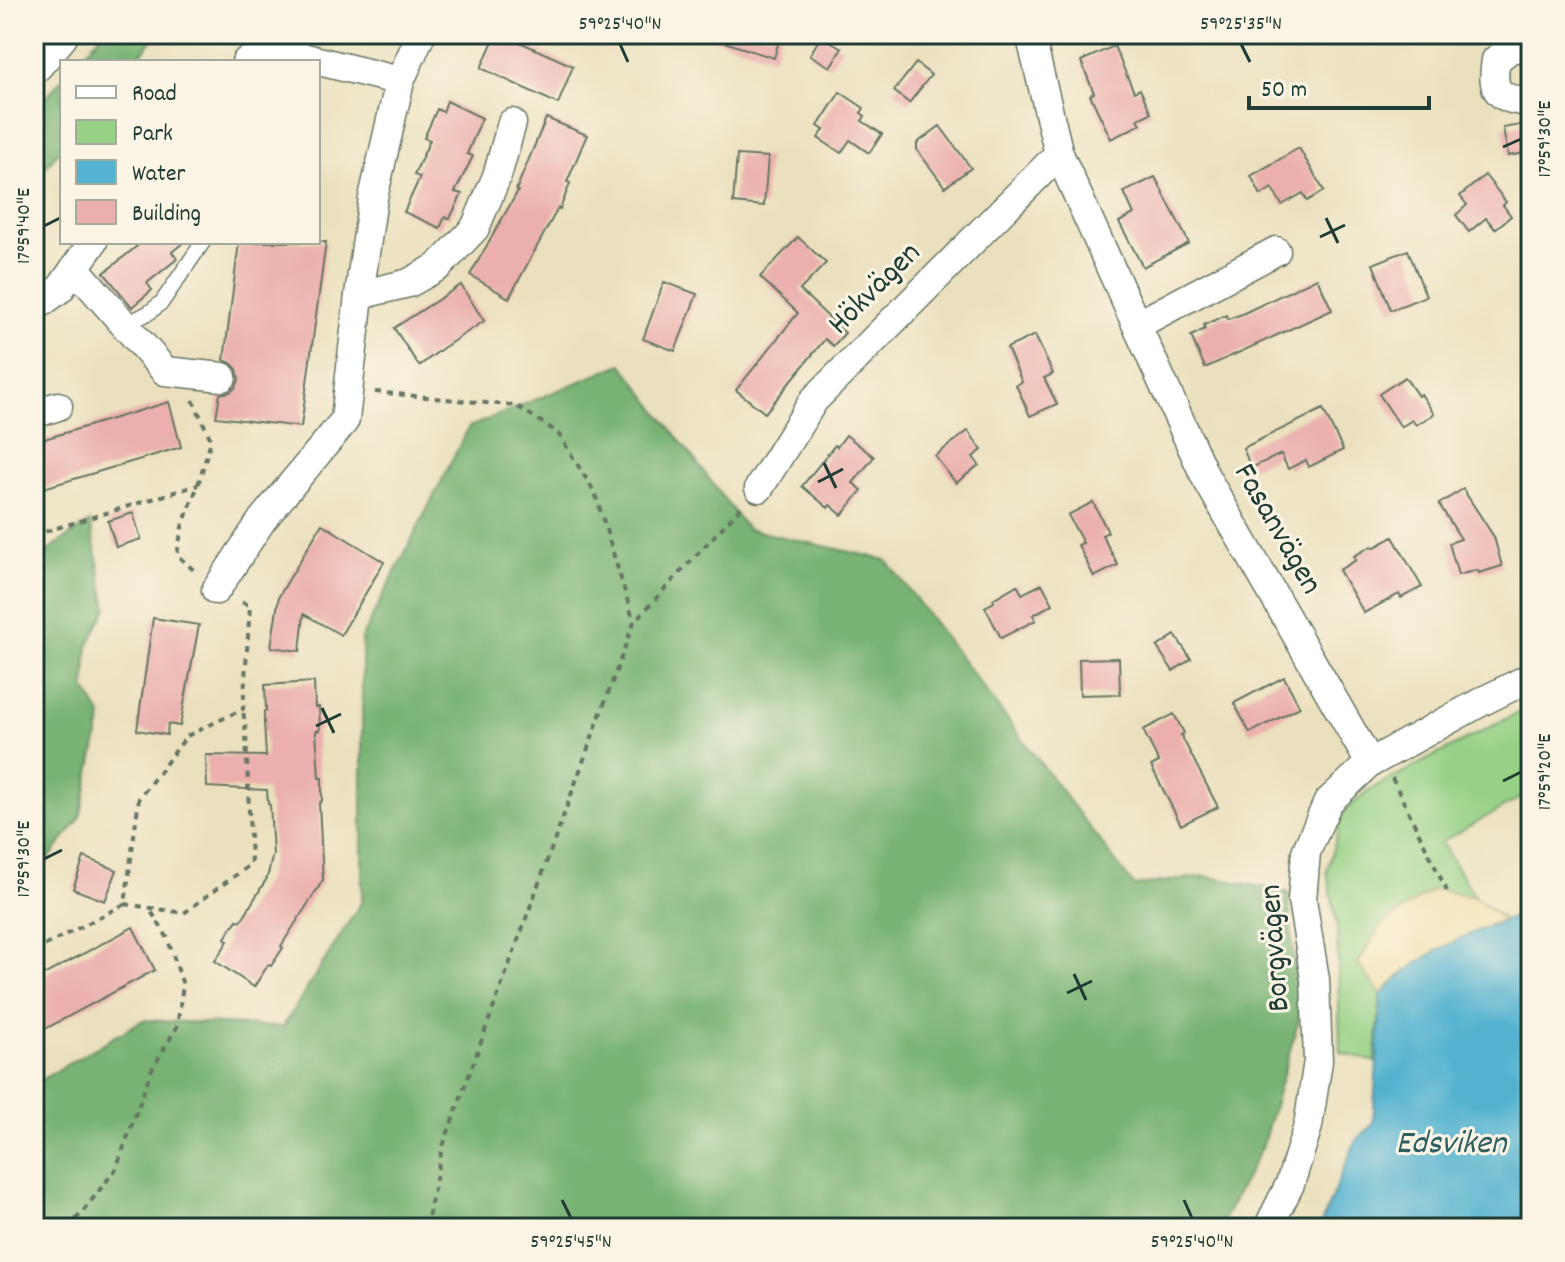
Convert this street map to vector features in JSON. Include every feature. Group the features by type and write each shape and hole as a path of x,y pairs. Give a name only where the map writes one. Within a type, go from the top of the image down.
{"main road":[{"path":"34,62 58,34"}],"street":[{"path":"216,590 262,520 345,420 373,198 400,81 421,34"},
{"name":"Fasanvägen","path":"1030,34 1059,154 1205,476 1376,760"},
{"path":"1531,45 1510,49 1496,60 1493,77 1498,91 1508,100 1531,102"},
{"path":"263,60 298,56 314,60"},
{"path":"320,61 400,81"},
{"path":"359,295 409,283 439,266 475,228 497,176 512,123"},
{"name":"Hökvägen","path":"759,488 814,400 1059,154"},
{"path":"34,308 60,289 92,244"},
{"path":"1137,325 1276,251"},
{"path":"75,268 165,371 222,377"},
{"name":"Borgvägen","path":"1268,1228 1290,1184 1308,1126 1318,1061 1315,979 1302,900 1306,852 1328,802 1376,760 1531,677"}],"lane":[{"path":"125,325 162,302 202,244"}],"path":[{"path":"349,390 517,406 558,433 595,493 634,622"},
{"path":"34,535 198,485 182,527 177,555 216,590 250,606 243,709 251,864 184,913 125,904 34,951"},
{"path":"426,1228 442,1149 634,622 759,488"},
{"path":"125,904 139,798 187,736 243,709"},
{"path":"1376,760 1447,891"},
{"path":"67,1228 116,1169 151,1071 177,1027 183,985 167,937 149,908"}],"green space":[{"path":"101,34 158,34 136,60 79,60"},
{"path":"60,81 60,150 34,181 34,111"},
{"path":"622,364 747,529 886,560 1134,886 1204,876 1288,892 1299,1019 1262,1147 1219,1228 34,1228 34,1084 143,1020 283,1027 362,901 362,637 469,427"},
{"path":"90,522 107,608 88,646 85,688 102,717 80,818 34,878 34,560"},
{"path":"1531,706 1531,792 1441,842 1475,897 1434,889 1358,963 1381,995 1375,1062 1340,1052 1337,923 1327,871 1343,813 1367,791"}],"sand":[{"path":"1434,889 1475,897 1504,920 1403,973 1381,995 1358,963 1382,924"}],"water":[{"name":"Edsviken","path":"1531,911 1531,1228 1319,1228 1355,1142 1373,1124 1381,995 1417,963 1448,945"}],"building":[{"path":"496,34 573,66 558,104 481,68"},
{"path":"713,34 781,34 774,58 712,38"},
{"path":"821,36 842,48 830,67 810,55"},
{"path":"1114,46 1134,92 1140,89 1151,113 1138,119 1141,124 1111,139 1090,95 1094,93 1081,61"},
{"path":"916,63 931,75 909,103 894,91"},
{"path":"840,92 864,108 862,121 882,134 869,153 850,140 841,153 818,138 824,130 818,126"},
{"path":"447,101 482,118 467,154 473,156 455,192 462,194 450,218 445,217 440,228 404,212 420,177 414,175 430,140 424,138 437,109 443,112"},
{"path":"546,118 587,135 567,182 570,183 560,209 509,298 470,275 518,191"},
{"path":"1531,123 1531,152 1508,156 1503,128"},
{"path":"940,126 971,168 945,187 917,150 917,143"},
{"path":"1299,148 1324,191 1307,201 1303,193 1282,205 1272,188 1261,195 1251,176"},
{"path":"737,155 768,157 764,206 733,203"},
{"path":"1485,175 1506,202 1503,205 1511,216 1495,229 1486,218 1469,232 1456,215 1467,205 1460,196"},
{"path":"1155,177 1189,243 1143,267 1119,222 1134,214 1124,192"},
{"path":"798,237 826,263 800,290 845,333 833,346 825,339 765,413 736,390 798,313 760,277"},
{"path":"326,242 301,427 216,417 220,394 230,392 239,380 237,369 224,360 239,244"},
{"path":"140,244 182,244 172,252 177,259 147,283 152,290 132,307 104,273"},
{"path":"1408,250 1426,296 1391,310 1373,264"},
{"path":"1317,278 1332,310 1205,368 1191,336 1205,329 1204,325 1226,315 1228,319 1242,314"},
{"path":"664,282 697,294 675,351 643,339"},
{"path":"461,285 484,321 419,366 394,328"},
{"path":"1035,335 1053,374 1044,378 1057,404 1030,416 1016,385 1022,382 1007,348"},
{"path":"1405,377 1434,414 1416,425 1412,420 1401,427 1379,394"},
{"path":"169,402 181,447 34,491 34,442"},
{"path":"1323,409 1343,450 1309,467 1306,460 1288,469 1281,454 1251,468 1243,448"},
{"path":"968,431 982,450 973,457 979,465 956,483 935,456"},
{"path":"846,435 874,457 853,483 862,490 842,515 830,505 828,508 802,486"},
{"path":"1463,489 1494,537 1502,566 1458,575 1449,543 1461,539 1439,504"},
{"path":"1093,502 1108,532 1102,535 1118,565 1094,577 1078,545 1083,543 1068,515"},
{"path":"133,513 141,539 116,547 108,521"},
{"path":"322,524 384,562 341,635 304,614 300,651 271,647 279,596"},
{"path":"1393,537 1422,587 1401,598 1399,594 1364,613 1339,570 1356,560 1354,556"},
{"path":"1042,584 1053,604 1033,615 1036,620 1001,638 985,607 1017,585 1022,594"},
{"path":"153,618 199,625 180,726 168,724 167,735 137,730"},
{"path":"1175,635 1191,659 1173,671 1157,647"},
{"path":"1119,658 1120,694 1080,695 1079,659"},
{"path":"1284,677 1300,707 1250,733 1234,703"},
{"path":"314,682 315,707 319,707 320,730 316,731 319,778 322,778 322,801 319,803 323,880 281,946 283,948 254,987 215,961 228,941 225,938 237,920 241,921 267,878 273,854 267,790 207,787 206,755 266,756 265,685"},
{"path":"1174,714 1184,733 1181,735 1218,807 1181,825 1151,766 1159,762 1143,730"},
{"path":"84,857 117,870 105,901 73,889"},
{"path":"133,927 155,970 34,1035 34,980"}]}
